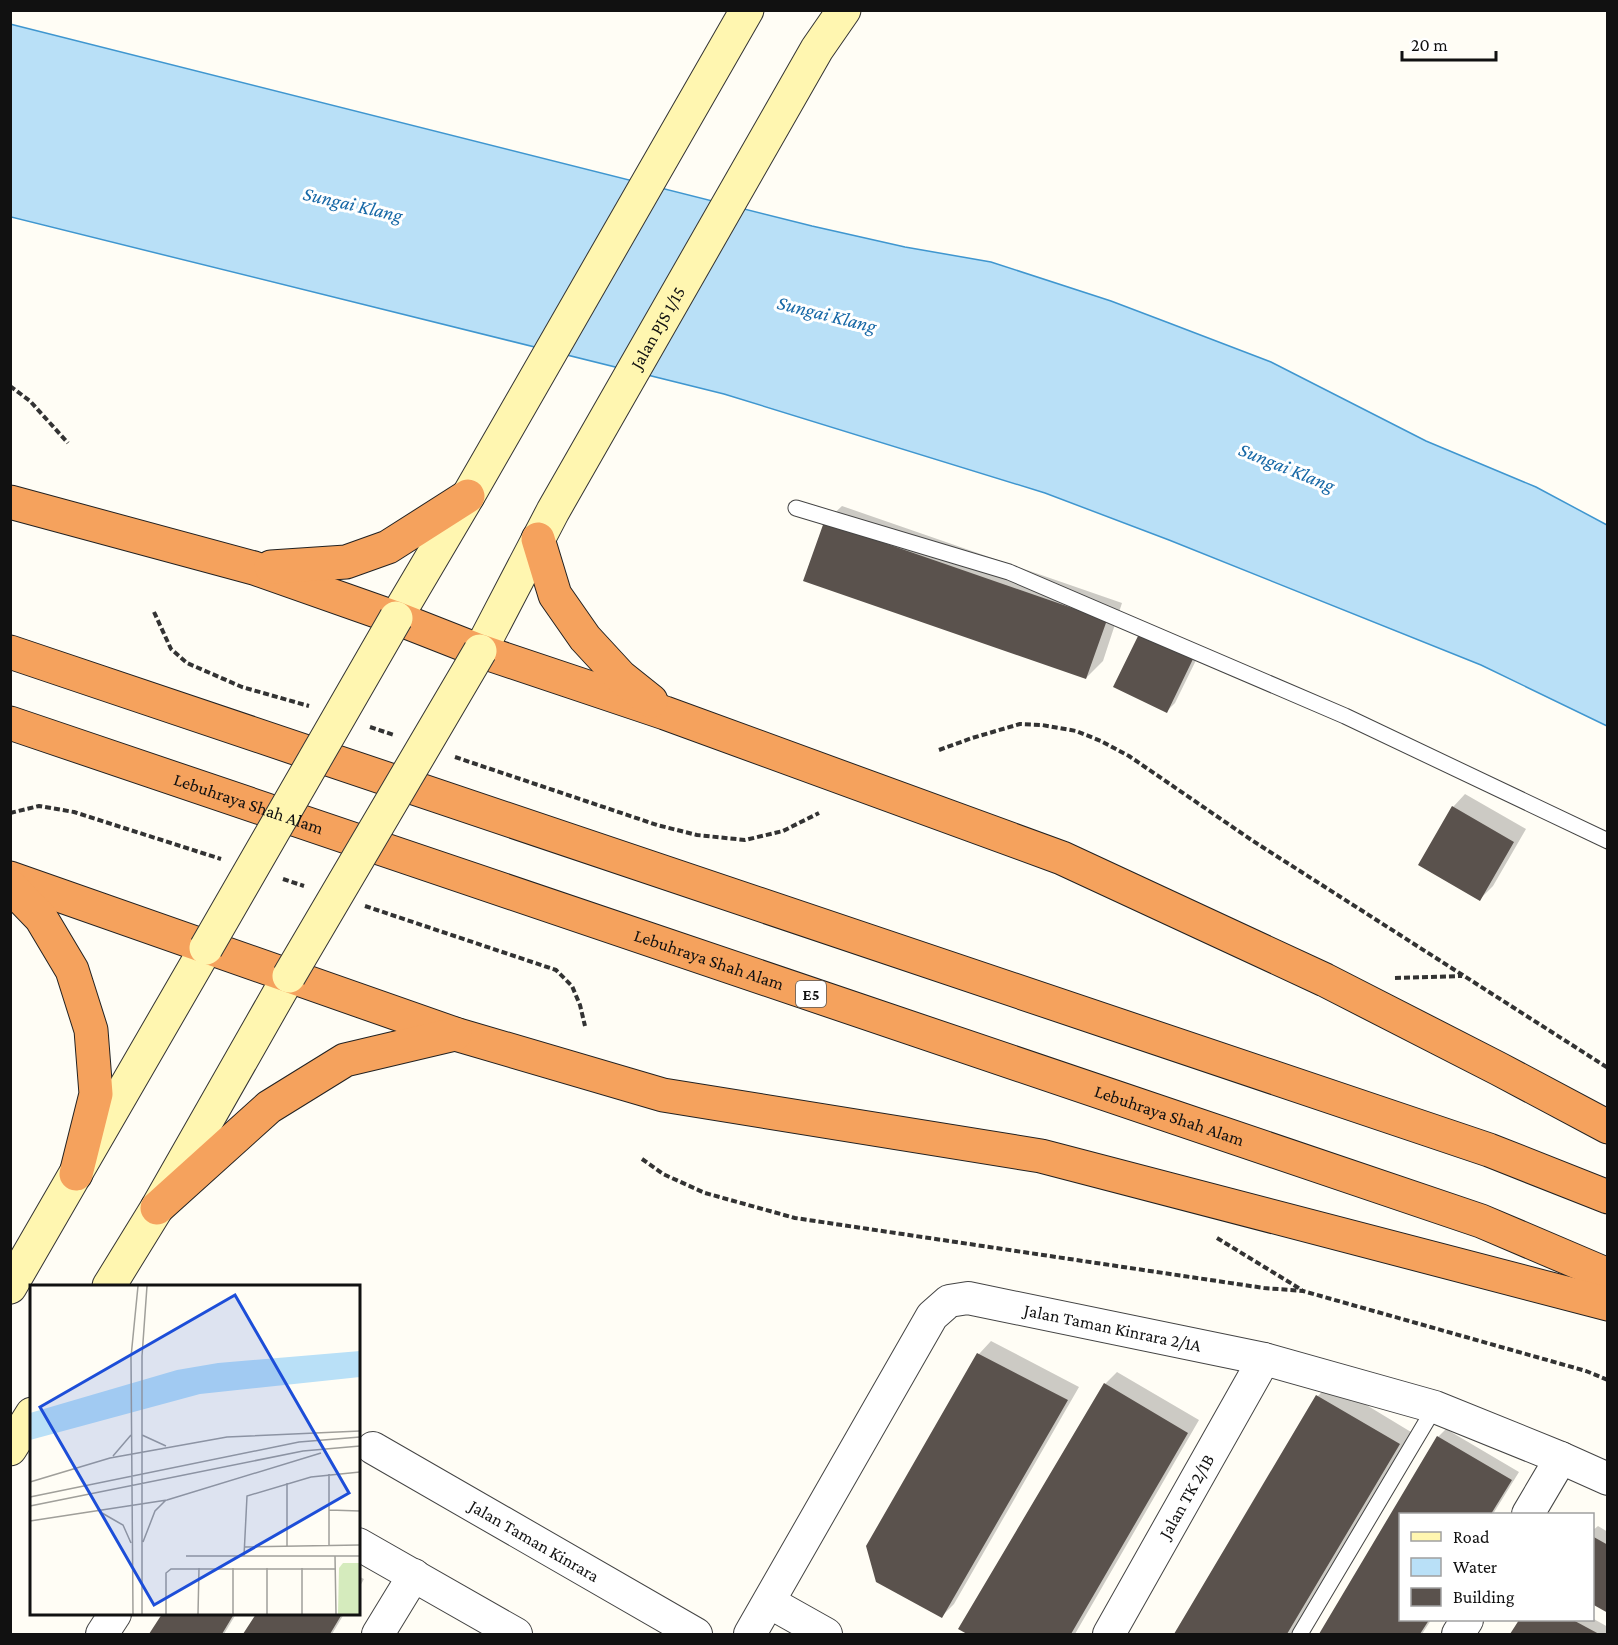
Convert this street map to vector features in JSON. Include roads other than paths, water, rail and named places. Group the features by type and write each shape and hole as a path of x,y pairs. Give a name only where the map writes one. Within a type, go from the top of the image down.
{"highway":[{"path":"254,568 346,562 388,547 473,486"},
{"path":"10,502 254,568 396,618 480,651 665,713 1062,858 1325,980 1608,1127"},
{"path":"538,539 555,595 585,638 621,676 665,713"},
{"path":"10,652 1489,1150 1608,1197"},
{"name":"Lebuhraya Shah Alam","path":"10,723 1470,1217 1608,1275"},
{"path":"10,878 455,1034 663,1095 1041,1156 1608,1304"},
{"path":"10,886 41,918 72,970 91,1030 96,1094 76,1174"},
{"path":"157,1208 268,1107 345,1060 455,1034"}],"main road":[{"name":"Jalan PJS 1/15","path":"110,1285 480,651 553,511 817,49 844,10"},
{"path":"10,1287 746,12"},
{"path":"10,1449 30,1417"}],"street":[{"name":"Jalan Taman Kinrara 2/1A","path":"750,1635 932,1316 949,1301 968,1298 1264,1359 1436,1407 1608,1479"},
{"name":"Jalan TK 2/1B","path":"1109,1635 1264,1359"},
{"name":"Jalan Taman Kinrara","path":"373,1448 696,1635"},
{"path":"1529,1513 1561,1458"},
{"path":"360,1545 516,1635"},
{"path":"378,1635 414,1575"},
{"path":"769,1602 826,1635"},
{"path":"102,1635 114,1615"},
{"path":"1458,1635 1466,1621"}],"lane":[{"path":"796,508 1009,572 1345,716 1608,841"},
{"path":"1300,1635 1436,1407"}],"water":[{"name":"Sungai Klang","path":"10,24 812,226 905,247 991,262 1111,301 1271,362 1426,441 1536,487 1607,525 1607,726 1481,665 1045,493 724,394 11,217"}]}
